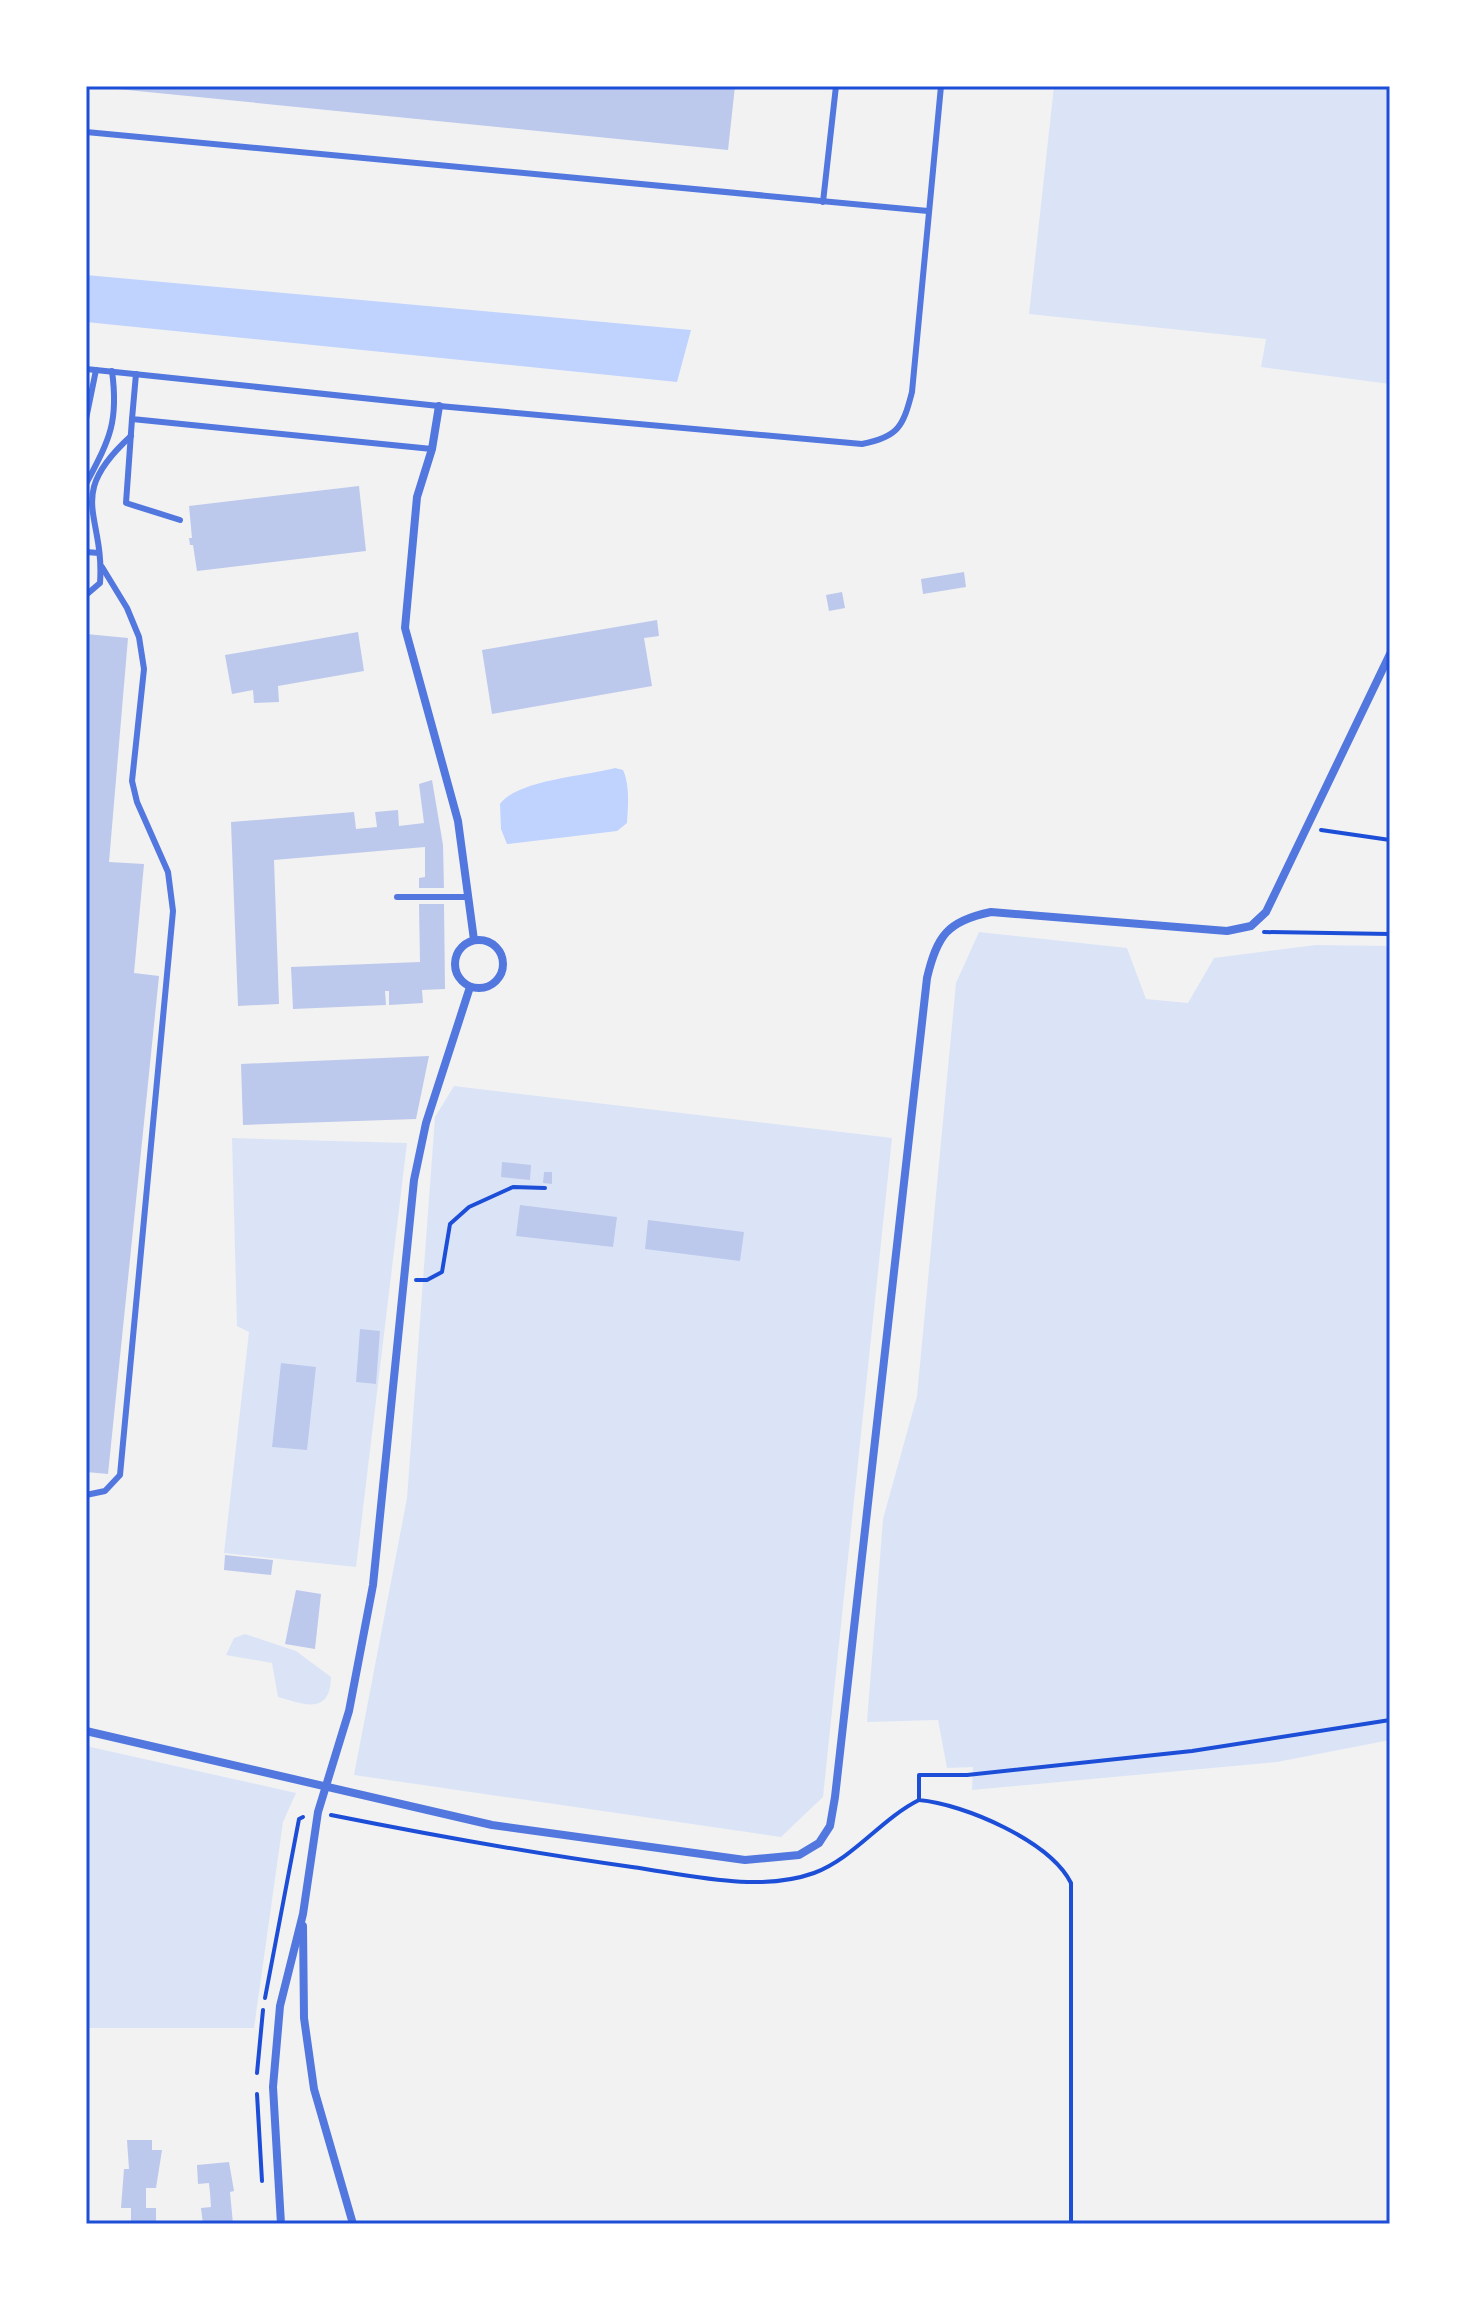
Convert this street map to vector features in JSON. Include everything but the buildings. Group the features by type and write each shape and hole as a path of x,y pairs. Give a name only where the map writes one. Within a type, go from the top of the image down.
{"street":[{"path":"439,406 432,449 417,497 405,628 458,821 474,940"},
{"path":"86,1731 492,1825 745,1860 799,1855 819,1843 830,1826 835,1797 927,978 933,951 946,930 964,917 991,912 1227,931 1251,926 1266,912 1390,654"},
{"path":"474,940 496,947 503,970 490,986 470,987 458,979 454,966 457,952 474,940"},
{"path":"281,2224 273,2087 280,2006 303,1914 318,1812 349,1711 373,1585 388,1459 401,1280 414,1180 426,1123 470,987"},
{"path":"303,1914 304,2018 314,2089 353,2224"}],"lane":[{"path":"823,202 836,86"},
{"path":"86,369 439,406 862,444 883,440 898,431 912,392 941,86"},
{"path":"86,132 928,211"},
{"path":"86,419 96,370"},
{"path":"86,484 110,440 115,420 112,371"},
{"path":"136,374 126,503 180,520"},
{"path":"132,419 432,449"},
{"path":"86,595 100,583 102,567 93,527 92,490 106,459 131,436"},
{"path":"86,552 99,553"},
{"path":"86,1495 105,1491 120,1475 173,911 168,872 137,802 132,781 144,669 139,637 127,608 102,567"},
{"path":"397,897 466,897"}],"path":[{"path":"1306,828 1390,840"},
{"path":"1257,932 1390,934"},
{"path":"401,1280 427,1280 442,1272 450,1224 469,1207 513,1187 545,1188"},
{"path":"1071,2224 1071,1883 1051,1857 1009,1831 965,1811 919,1800 919,1775 967,1775 1192,1751 1390,1720"}],"shaded area":[{"path":"1054,86 1390,86 1390,384 1261,367 1266,339 1029,314"},
{"path":"979,932 1127,948 1146,999 1188,1003 1214,958 1316,945 1390,946 1390,1740 1277,1762 972,1790 973,1767 947,1768 938,1720 867,1722 883,1519 917,1396 956,983"},
{"path":"454,1086 892,1138 823,1797 781,1837 354,1775 407,1498 435,1117"},
{"path":"232,1138 407,1143 356,1567 224,1553 249,1332 237,1326"},
{"path":"245,1634 296,1651 331,1677 326,1698 306,1704 278,1697 272,1663 226,1655 234,1638"},
{"path":"86,1746 296,1793 283,1822 254,2028 86,2028"}],"water":[{"path":"86,275 691,330 677,382 86,322"},
{"path":"615,768 623,770 628,796 627,823 617,831 507,844 501,829 500,804 509,796 536,784"}]}
